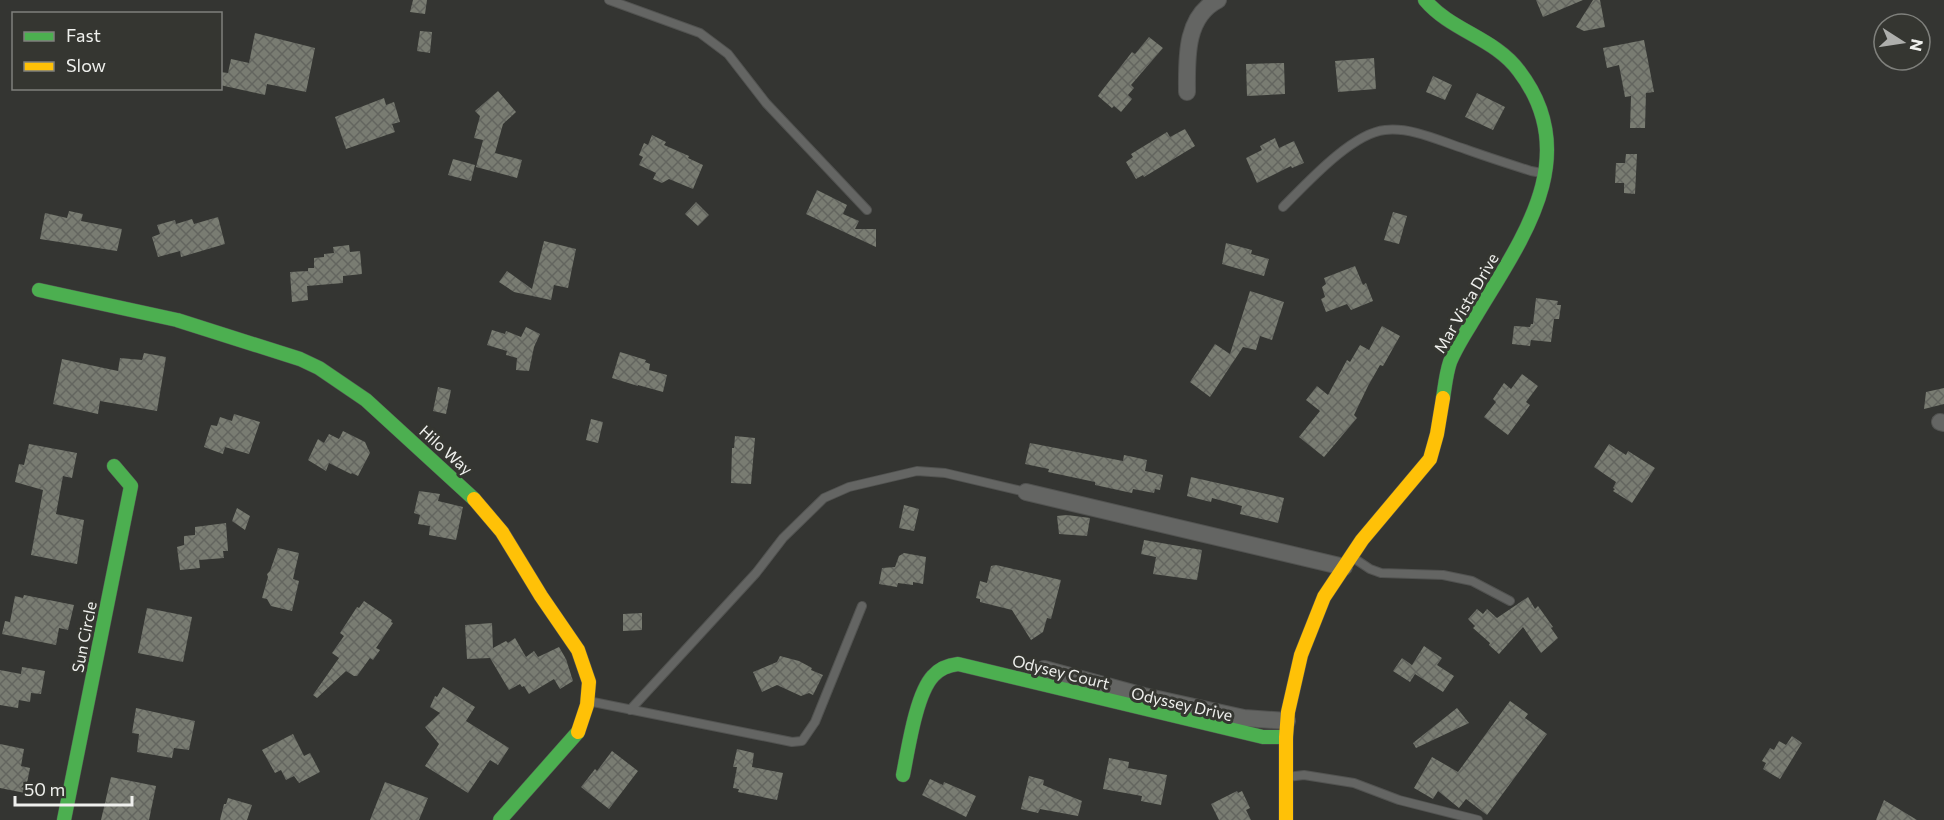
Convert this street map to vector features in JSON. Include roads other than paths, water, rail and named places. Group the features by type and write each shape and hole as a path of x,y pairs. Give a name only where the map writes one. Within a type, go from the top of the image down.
{"street":[{"path":"1187,93 1188,51 1193,28 1209,4 1218,0"},
{"name":"Mar Vista Drive","path":"1286,820 1286,729 1301,655 1324,597 1362,540 1430,459 1451,360 1535,215 1546,174 1547,144 1540,109 1535,96 1517,68 1501,51 1436,12 1425,0"},
{"name":"Hilo Way","path":"39,290 177,320 300,359 319,368 366,400 473,496 502,532 541,596 578,650 589,681 588,701 578,732 501,820"},
{"name":"Sun Circle","path":"64,820 131,486 114,466"},
{"path":"1026,492 1348,562"},
{"name":"Odysey Court","path":"903,774 922,698 929,680 946,666 955,664 963,664 1263,737 1286,729"},
{"name":"Odyssey Drive","path":"1044,669 1144,696 1286,729"}],"lane":[{"path":"609,0 700,33 728,54 766,103 867,210"},
{"path":"1283,207 1298,190 1353,143 1365,136 1384,130 1422,135 1546,174"},
{"path":"630,710 756,573 783,538 824,498 849,487 917,471 945,473 1026,492"},
{"path":"1348,562 1381,573 1443,575 1472,581 1510,602"},
{"path":"588,701 792,742 802,741 815,722 862,606"},
{"path":"1287,777 1304,775 1354,783 1399,800 1478,820"}]}
